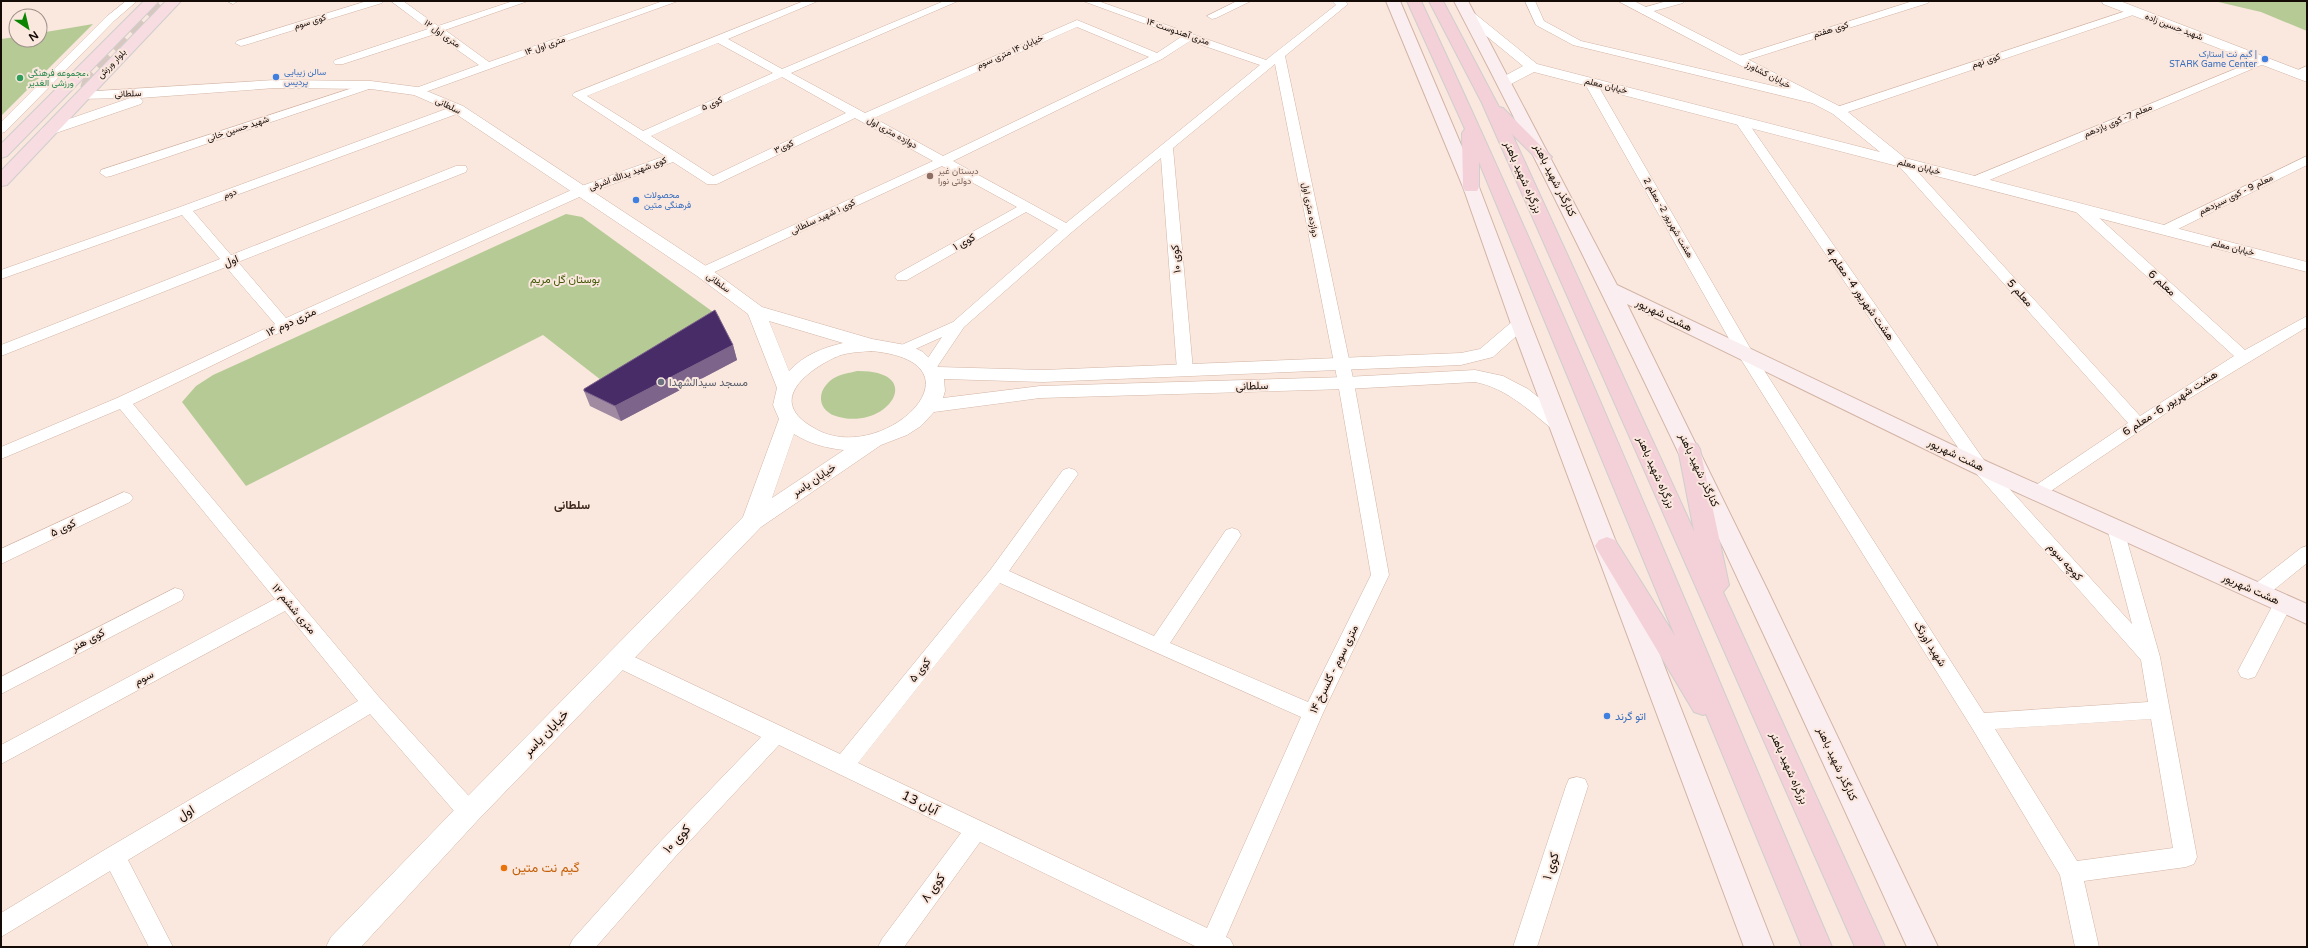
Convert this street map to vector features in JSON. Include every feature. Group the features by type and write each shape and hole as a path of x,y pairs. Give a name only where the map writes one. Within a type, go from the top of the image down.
{"highway":[{"path":"1414,1 1469,120 1574,365 1739,764 1817,947"},
{"name":"بزرگراه شهید باهنر","path":"1436,1 1490,103 1870,947"},
{"path":"1490,103 1544,156"},
{"path":"1469,120 1472,187"},
{"path":"1689,449 1726,625"},
{"path":"1607,546 1739,764"}],"main road":[{"name":"بلوار ورزش","path":"1,153 152,1"},
{"name":"بلوار ورزش","path":"1,181 81,96 174,1"},
{"path":"1393,1 1472,187 1521,324 1759,947"},
{"name":"کنارگذر شهید باهنر","path":"1465,8 1544,156 1689,449 1923,947"},
{"name":"هشت شهریور","path":"1609,288 1980,468 2307,614"}],"street":[{"path":"1,129 110,19 132,1"},
{"name":"کوی سوم","path":"241,43 378,1"},
{"name":"۱۲ متری اول","path":"396,1 488,66"},
{"path":"339,62 523,1"},
{"name":"۱۴ متری اول","path":"417,91 673,1"},
{"path":"675,157 578,95 814,1"},
{"name":"کوی ۵","path":"642,136 782,73 953,1"},
{"name":"۱۴ متری آهندوست","path":"1092,1 1268,64"},
{"path":"1212,16 1246,1"},
{"path":"1530,1 1540,23 1577,44 1816,100"},
{"name":"خیابان کشاورز","path":"1624,1 1838,111 1902,162"},
{"path":"1643,11 1679,1"},
{"name":"کوی هفتم","path":"1737,60 1924,1"},
{"name":"شهید حسین زاده","path":"2108,1 2262,60 2303,73"},
{"path":"902,350 959,324 1067,229 1167,148 1340,3"},
{"path":"1465,8 1532,67 1504,82"},
{"name":"کوی نهم","path":"1838,111 2135,12"},
{"name":"خیابان ۱۴ متری سوم","path":"860,115 1077,23 1158,56"},
{"name":"کوی ۱ شهید سلطانی","path":"703,272 943,161 1158,56 1190,36"},
{"name":"دوازده متری اول","path":"718,38 1067,229"},
{"name":"دوازده متری اول","path":"1279,55 1343,374"},
{"name":"معلم 7- کوی یازدهم","path":"1975,181 2262,60"},
{"name":"خیابان معلم","path":"1532,67 2307,267"},
{"name":"هشت شهریور 2- معلم 2","path":"1590,82 1745,354"},
{"name":"سلطانی","path":"81,96 171,92 275,84 371,84 417,91 458,109 703,272 756,311"},
{"name":"شهید حسین خانی","path":"106,173 371,84"},
{"path":"48,131 132,102 171,92"},
{"path":"29,102 54,98"},
{"name":"دوم","path":"1,275 185,210 458,109"},
{"name":"کوی۳","path":"675,157 712,181 860,115"},
{"name":"هشت شهریور 4- معلم 4","path":"1740,120 1980,468"},
{"name":"کوی ۱۰","path":"1167,148 1185,370"},
{"name":"کوی شهید یدالله اشرفی","path":"581,191 675,157"},
{"name":"معلم 9 - کوی سیزدهم","path":"2164,230 2307,160"},
{"name":"معلم 5","path":"1902,162 2137,423"},
{"name":"اول","path":"1,351 461,169"},
{"name":"۱۴ متری دوم","path":"1,453 123,402 284,325 581,191"},
{"name":"کوی ۱","path":"902,277 1026,207"},
{"name":"معلم 6","path":"2081,209 2243,356"},
{"path":"185,210 228,262 284,325"},
{"path":"756,311 871,346"},
{"path":"756,311 786,388"},
{"name":"هشت شهریور 6- معلم 6","path":"2036,493 2137,423 2243,356 2307,321"},
{"path":"932,370 902,350 871,346 855,346 830,352 808,363 792,378 783,394 784,411 793,426 818,438 837,443 864,442 891,434 914,422 929,406 936,389 932,370 959,324"},
{"name":"سلطانی","path":"929,406 1040,392 1343,374 1461,359 1486,353 1521,324"},
{"name":"شهید اورنگ","path":"1745,354 1979,722 2071,872 2087,947"},
{"name":"سلطانی","path":"932,370 1043,376 1185,370 1475,376 1496,380 1521,394 1560,425"},
{"name":"۱۴ متری سوم - گلسرخ","path":"1215,945 1313,713 1380,575 1343,374"},
{"name":"۱۲ متری ششم","path":"123,402 372,703 469,812"},
{"name":"خیابان یاسر","path":"753,521 789,419"},
{"name":"خیابان یاسر","path":"341,947 469,812 753,521 875,438"},
{"name":"کوچه سوم","path":"1980,468 2150,658"},
{"name":"کوی ۵","path":"843,766 998,574 1069,474"},
{"name":"کوی ۵","path":"1,557 124,498"},
{"path":"2071,872 2186,857 2150,658 2116,528"},
{"path":"1158,646 1232,535"},
{"path":"2258,592 2307,553"},
{"path":"998,574 1158,646 1313,713"},
{"name":"کوی هنر","path":"1,686 175,595"},
{"name":"سوم","path":"1,755 287,601"},
{"path":"2248,671 2283,604"},
{"name":"13 آبان","path":"619,659 1215,945"},
{"name":"اول","path":"1,926 114,856 372,703"},
{"path":"1979,722 2159,710"},
{"name":"کوی ۱۰","path":"581,947 667,850 777,734"},
{"name":"کوی ۱","path":"1525,947 1577,786"},
{"name":"کوی ۸","path":"890,947 976,830"},
{"path":"114,856 161,947"}],"green space":[{"path":"2214,1 2307,1 2307,31 2261,12"},
{"name":"مجموعه فرهنگی، ورزشی الغدیر","path":"93,24 1,116 1,39 8,38 8,48 48,48 48,32"},
{"name":"بوستان گل مریم","path":"566,214 582,217 720,317 610,387 543,335 246,486 182,402 196,386 213,375"},
{"path":"857,371 878,373 891,380 895,389 893,398 885,408 873,415 857,419 839,417 826,410 821,400 821,394 824,388 834,378"}],"building":[{"path":"715,310 733,345 615,406 584,391 584,389"}],"tunnel":[{"path":"88,89 92,76 167,1"}],"place":[{"name":"گیم نت اِستارک | STARK Game Center","path":"2265,59"},
{"name":"سالن زیبایی پردیس","path":"276,77"},
{"name":"مجموعه فرهنگی، ورزشی الغدیر","path":"20,78"},
{"name":"دبستان غیر دولتی نورا","path":"930,176"},
{"name":"محصولات فرهنگی متین","path":"636,200"},
{"name":"مسجد سیدالشهدا","path":"661,382"},
{"name":"اتو گرند","path":"1607,716"},
{"name":"گیم نت متین","path":"504,868"}],"district":[{"name":"سلطانی","path":"572,505"}]}
